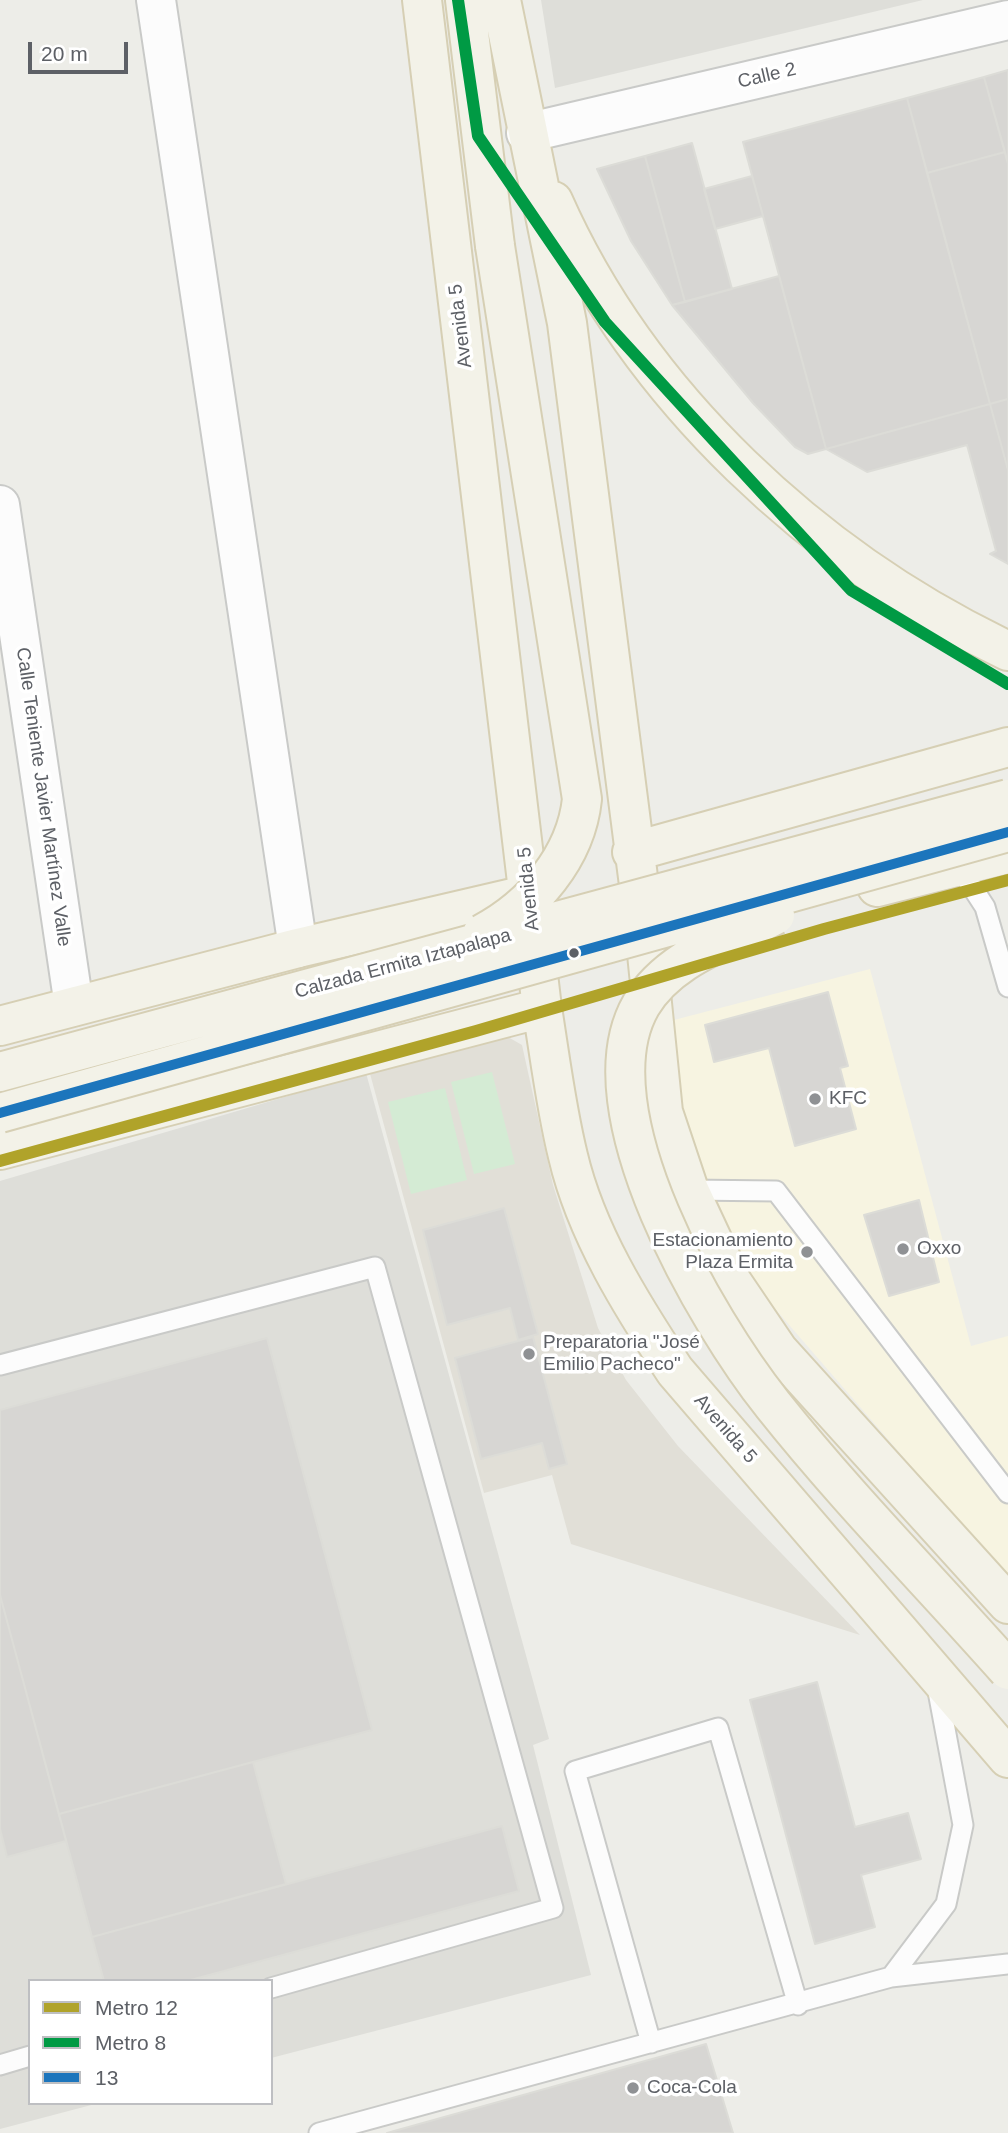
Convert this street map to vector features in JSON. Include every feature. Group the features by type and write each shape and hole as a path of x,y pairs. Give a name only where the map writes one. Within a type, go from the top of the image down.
{"main road":[{"name":"Avenida 5","path":"422,0 542,1008 568,1158 597,1237 632,1307 676,1371 1008,1758"},
{"path":"436,955 492,929 539,890 574,839 582,799 495,246 464,0"},
{"path":"501,0 527,139 567,323 646,954 663,1112 689,1190 732,1282 778,1350 1008,1604"},
{"path":"527,139 556,208 611,303 667,383 712,435 761,485 865,569 920,605 1008,651"},
{"path":"632,852 1008,747"},
{"path":"864,787 846,819 848,846 863,866 896,881"},
{"name":"Calzada Ermita Iztapalapa","path":"0,1072 1008,799"},
{"name":"Calzada Ermita Iztapalapa","path":"0,1113 1008,832"},
{"path":"646,954 896,881 1008,854"},
{"path":"821,885 752,928 685,961 654,988 632,1024 626,1044 624,1066 634,1139 644,1172 670,1235 744,1365 796,1433 1008,1670"},
{"name":"Calzada Ermita Iztapalapa","path":"0,1027 298,948 530,894"},
{"path":"348,936 394,960 404,992 389,1047"},
{"path":"0,1150 542,1008"}],"street":[{"path":"156,0 298,948"},
{"name":"Calle 2","path":"527,139 1008,20"},
{"name":"Calle Teniente Javier Martínez Valle","path":"0,505 74,1006"}],"lane":[{"path":"959,867 985,907 1008,987"},
{"path":"689,1190 776,1191 1008,1493"},
{"path":"0,1365 375,1266 554,1908 273,1987"},
{"path":"891,1977 946,1904 963,1825 935,1674"},
{"path":"651,2043 575,1771 718,1728 798,2004"},
{"path":"319,2133 891,1977 1008,1964"},
{"path":"0,2065 28,2057"}],"shaded area":[{"path":"541,0 923,0 555,88"},
{"name":"Estacionamiento Plaza Ermita","path":"870,969 971,1346 1008,1336 1008,1578 752,1282 703,1195 682,1119 670,1021"},
{"name":"Preparatoria \"José Emilio Pacheco\"","path":"501,1033 522,1045 553,1185 598,1328 626,1380 678,1446 860,1635 571,1544 552,1475 484,1493 369,1070"},
{"path":"366,1073 549,1739 533,1745 591,1975 273,2057 273,1979 28,1979 28,2105 91,2105 0,2129 0,1181"}],"green space":[{"path":"492,1072 515,1164 474,1174 451,1082"},
{"path":"445,1088 467,1180 411,1194 388,1102"}],"building":[{"path":"1008,70 1008,164 984,77"},
{"path":"984,77 1005,152 927,173 907,98"},
{"path":"907,98 990,404 826,449 743,142"},
{"path":"692,143 732,289 685,302 645,156"},
{"path":"1005,152 1008,164 1008,399 990,404 927,173"},
{"path":"645,156 685,302 672,305 631,241 597,169"},
{"path":"752,176 763,216 715,229 704,189"},
{"path":"779,276 826,449 808,454 795,447 753,403 672,305"},
{"path":"1008,399 1008,470 990,404"},
{"path":"990,404 1008,470 1008,564 990,554 996,551 967,445 867,472 826,449"},
{"name":"KFC","path":"828,992 848,1066 840,1068 856,1129 795,1146 769,1048 714,1062 705,1025"},
{"name":"Oxxo","path":"919,1200 939,1282 889,1296 864,1215"},
{"path":"504,1208 538,1334 518,1340 510,1308 447,1325 423,1230"},
{"path":"533,1337 567,1464 549,1469 542,1443 481,1459 455,1358"},
{"path":"267,1338 372,1730 59,1814 0,1595 0,1410"},
{"path":"0,1595 66,1841 7,1857 0,1829"},
{"path":"817,1682 855,1827 908,1813 921,1859 861,1875 875,1927 815,1944 750,1700"},
{"path":"253,1762 286,1884 92,1937 59,1814"},
{"path":"502,1826 519,1891 194,1979 103,1979 92,1937"},
{"name":"Coca-Cola","path":"706,2044 733,2133 387,2133"}],"metro line":[{"name":"8","path":"458,0 478,136 605,322 851,590 1008,684"},
{"name":"12","path":"0,1161 476,1031 824,929 1008,880"}],"transit line":[{"name":"13","path":"0,1113 1008,832"}],"place":[{"name":"KFC","path":"815,1099"},
{"name":"Oxxo","path":"903,1249"},
{"name":"Estacionamiento Plaza Ermita","path":"807,1252"},
{"name":"Preparatoria \"José Emilio Pacheco\"","path":"529,1354"},
{"name":"Coca-Cola","path":"633,2088"}]}
